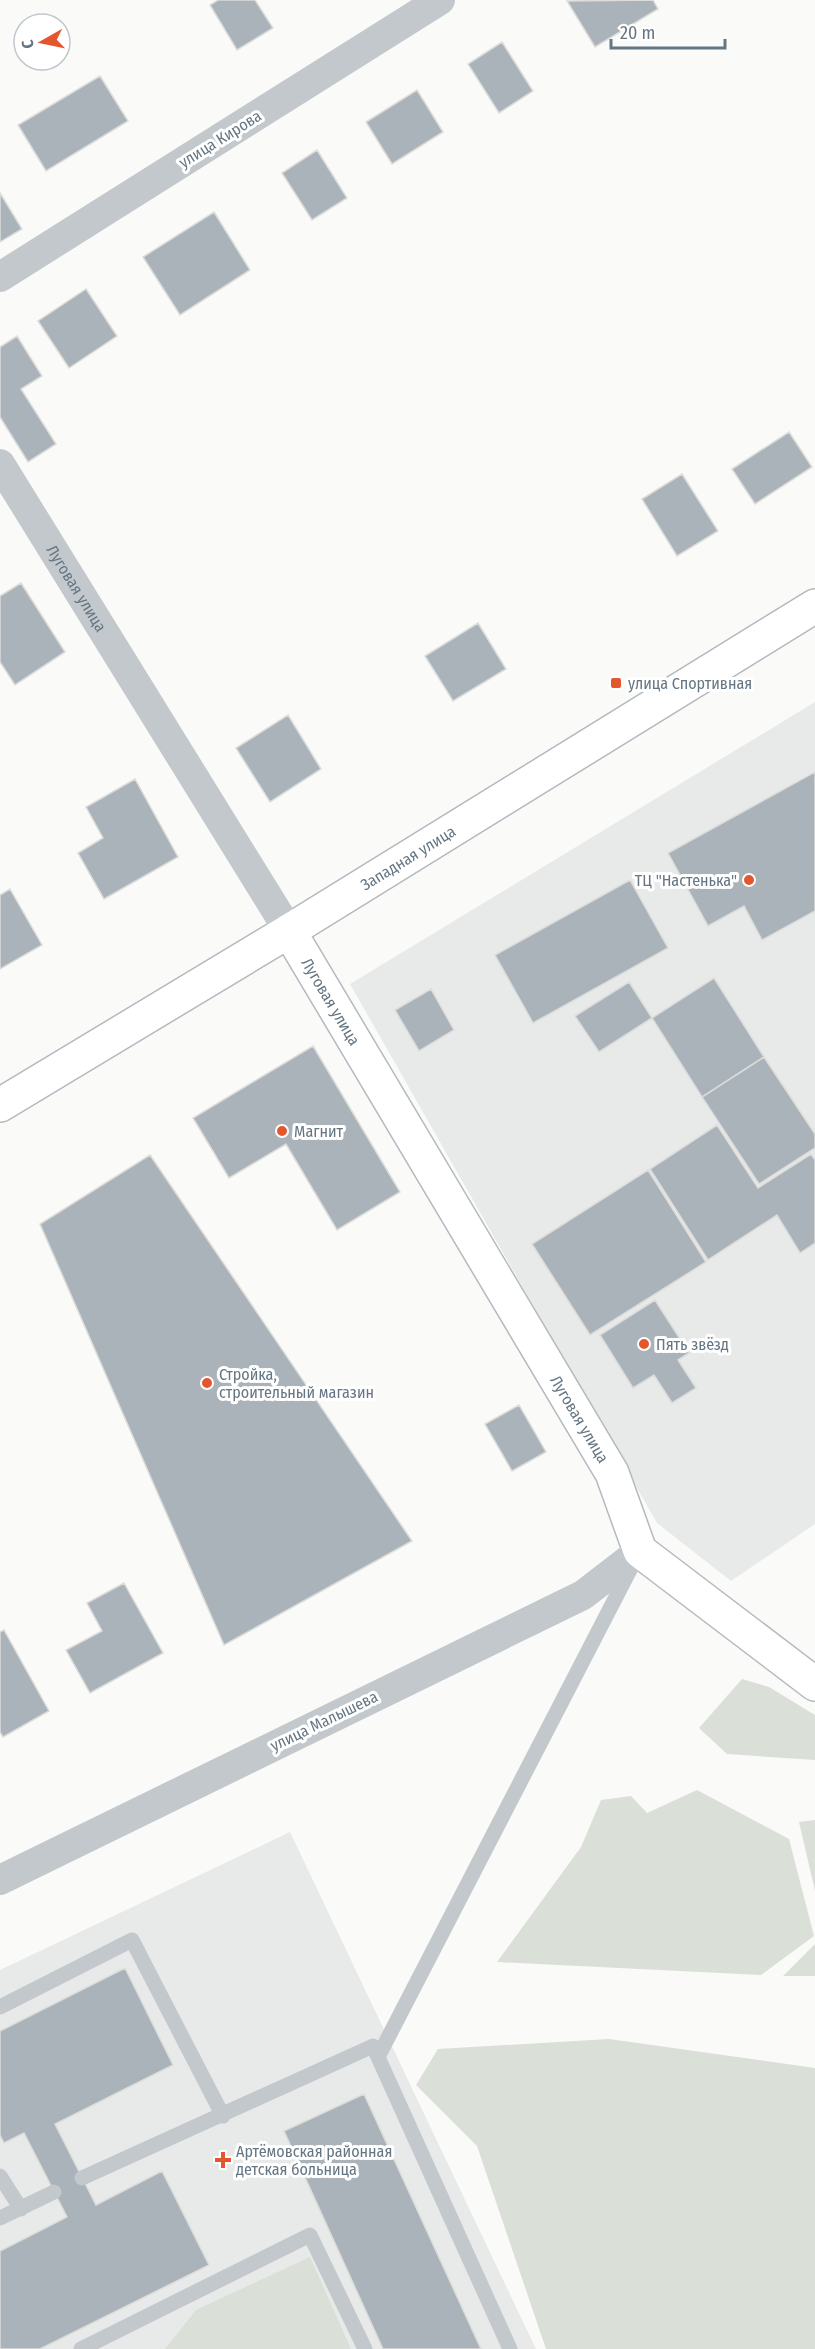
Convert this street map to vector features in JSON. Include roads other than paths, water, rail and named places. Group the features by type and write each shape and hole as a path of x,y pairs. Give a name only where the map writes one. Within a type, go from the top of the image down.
{"street":[{"name":"улица Кирова","path":"0,277 440,0"},
{"name":"Луговая улица","path":"0,464 290,931 612,1473 640,1551"},
{"name":"Западная улица","path":"0,1105 290,931 815,606"},
{"path":"640,1551 815,1684"},
{"name":"улица Малышева","path":"0,1880 583,1594 640,1551"}],"lane":[{"path":"378,2057 640,1551"},
{"path":"0,2007 132,1940 223,2116"},
{"path":"82,2178 373,2046 510,2349"},
{"path":"0,2176 21,2209"},
{"path":"0,2218 54,2192"},
{"path":"81,2349 310,2235 365,2349"}],"place":[{"name":"улица Спортивная","path":"616,683"},
{"name":"ТЦ \"Настенька\"","path":"749,880"},
{"name":"Магнит","path":"282,1131"},
{"name":"Пять звёзд","path":"644,1344"},
{"name":"Стройка, строительный магазин","path":"207,1383"},
{"name":"Артёмовская районная детская больница","path":"223,2160"}]}
